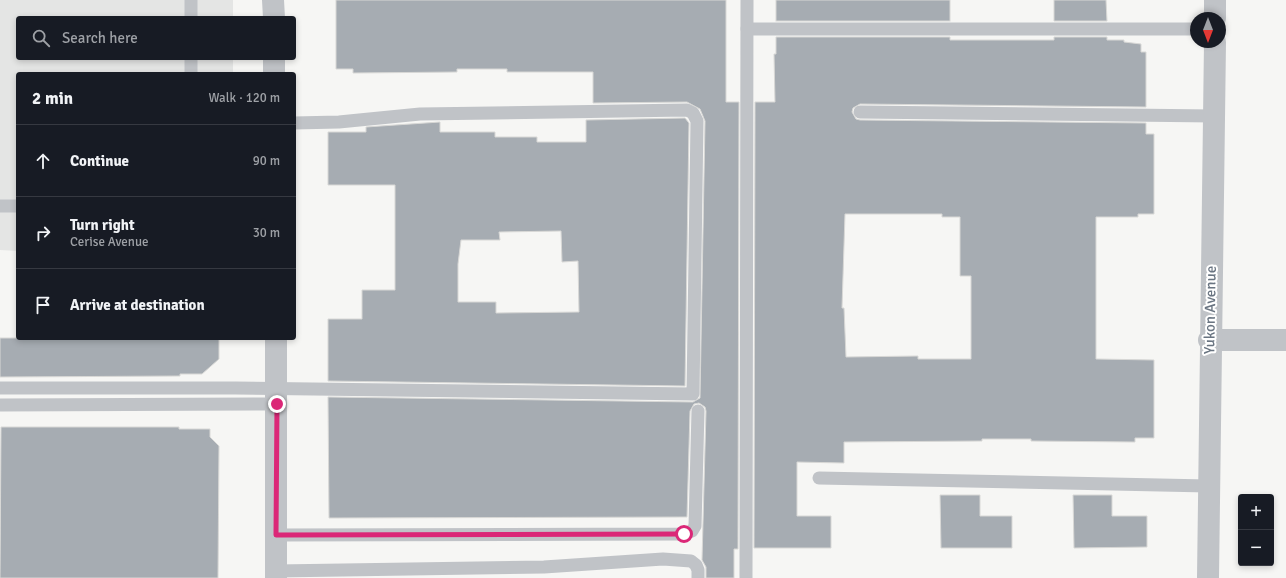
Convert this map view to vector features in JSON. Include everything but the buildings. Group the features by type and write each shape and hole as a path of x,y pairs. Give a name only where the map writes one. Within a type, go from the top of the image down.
{"street":[{"path":"273,0 274,16"},
{"path":"1215,0 1215,12"},
{"name":"Yukon Avenue","path":"1208,578 1208,486 1215,48"},
{"path":"274,60 274,72"},
{"path":"276,340 276,575"},
{"path":"1210,340 1286,340"}],"lane":[{"path":"191,0 191,16"},
{"path":"746,578 747,0"},
{"path":"747,29 1190,29"},
{"path":"191,60 191,72"},
{"path":"0,405 277,397 693,394 697,122 693,113 687,110 420,114 339,122 296,123"},
{"path":"860,112 1214,116"},
{"path":"0,206 16,206"},
{"path":"0,388 277,397"},
{"path":"276,535 684,534 695,526 698,411"},
{"path":"819,478 1208,486"},
{"path":"276,575 544,567 663,559 691,561 696,564 698,578"}],"shaded area":[{"path":"0,0 233,0 233,16 16,16 16,60 233,60 233,72 16,72 16,251 0,250"}],"route":[{"path":"277,404 276,535 684,534"}]}
